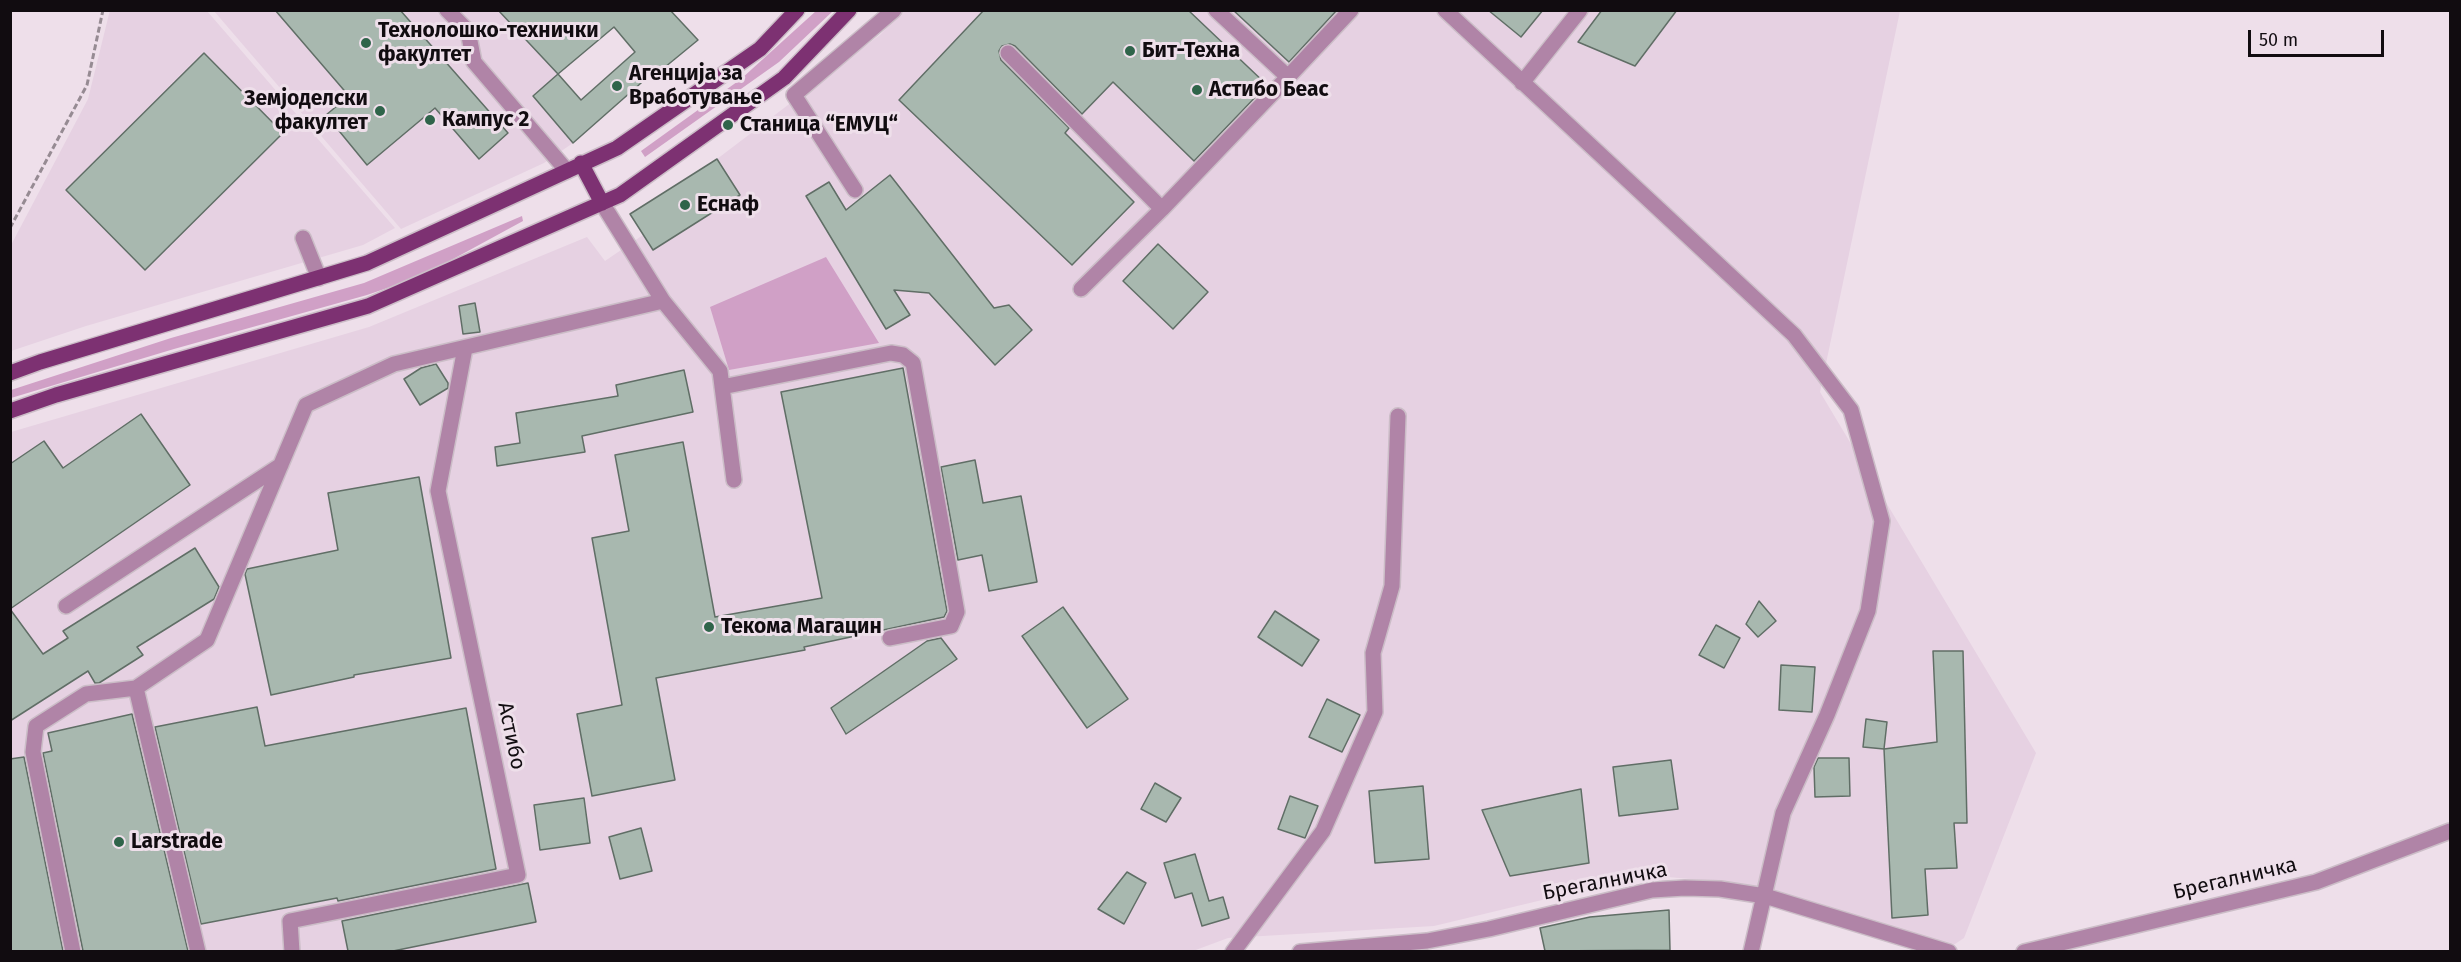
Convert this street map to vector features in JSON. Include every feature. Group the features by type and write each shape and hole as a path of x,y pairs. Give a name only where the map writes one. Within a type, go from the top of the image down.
{"main road":[{"path":"10,373 367,263 567,171 616,148 760,49 797,10"},
{"path":"10,411 56,395 368,306 620,195 784,78 849,10"},
{"path":"582,163 602,203"}],"street":[{"path":"447,10 468,31 474,62 567,171"},
{"path":"855,190 794,95 894,10"},
{"path":"1216,10 1288,77"},
{"path":"1081,289 1162,209 1351,10"},
{"path":"1445,10 1794,334 1851,410 1882,521 1868,611 1827,715 1783,813 1751,951"},
{"path":"1522,83 1580,10"},
{"path":"1008,53 1162,209"},
{"path":"602,203 663,301 720,371 734,480"},
{"path":"303,238 319,278"},
{"path":"73,951 33,752 36,726 86,694 136,688 207,640 306,405 394,364 663,301"},
{"name":"Астибо","path":"292,951 290,921 518,875 438,491 465,348"},
{"path":"722,387 891,353 903,355 913,363 957,612 951,626 890,639"},
{"path":"1233,951 1323,831 1375,712 1373,653 1392,586 1395,548 1398,416"},
{"path":"66,606 281,465"},
{"path":"136,688 198,951"},
{"name":"Брегалничка","path":"2024,951 2316,882 2451,831"},
{"name":"Брегалничка","path":"1300,951 1427,941 1489,929 1652,890 1720,889 1765,896 1948,951"}],"path":[{"path":"10,228 87,85 103,10"}],"shaded area":[{"path":"110,10 207,11 395,228 363,245 86,326 11,351 10,247 88,99"},
{"name":"Кампус 2","path":"214,11 633,11 533,96 573,143 544,163 401,229"},
{"path":"816,11 833,11 779,62 645,157 641,151 741,79"},
{"path":"902,11 1900,11 1820,392 2036,753 1964,938 1952,946 1745,884 1646,875 1434,926 1228,938 1193,951 11,952 11,432 369,327 587,237 605,261 643,235 630,214 717,159 881,34"},
{"path":"522,216 523,221 422,276 367,295 11,398 11,390 171,338 364,283"},
{"path":"826,257 879,343 729,370 710,307"}],"building":[{"path":"275,10 400,10 508,133 479,159 435,108 367,165 326,115 349,96"},
{"path":"498,10 670,10 698,40 659,72 649,76 573,143 533,96 558,74","holes":["614,27 635,52 581,100 558,74"]},
{"path":"984,10 1188,10 1267,85 1194,161 1113,82 1082,114 1015,46 1010,44 1002,46 999,51 1001,60 1069,128 1065,133 1134,202 1072,265 899,100"},
{"path":"1233,10 1337,10 1289,62"},
{"path":"1488,10 1543,10 1521,37"},
{"path":"1602,10 1677,10 1635,66 1578,42"},
{"path":"204,53 283,133 145,270 66,190"},
{"name":"Еснаф","path":"717,159 740,195 653,250 630,214"},
{"path":"890,175 994,308 1009,305 1032,330 995,365 929,293 894,290 910,315 886,329 806,196 829,182 846,210"},
{"path":"1158,244 1208,292 1173,329 1123,281"},
{"path":"475,303 480,332 463,334 459,306"},
{"path":"436,364 448,383 448,388 420,405 404,379 421,368"},
{"path":"903,368 947,611 944,617 804,647 805,650 656,678 675,780 592,796 577,714 622,705 592,538 629,531 615,455 683,442 715,617 822,598 781,392"},
{"path":"684,370 693,412 582,436 585,452 497,466 495,447 520,443 516,413 618,396 616,385"},
{"path":"141,414 190,485 10,609 10,464 44,441 63,468"},
{"path":"975,460 983,503 1021,496 1037,582 989,591 982,555 958,560 941,467"},
{"path":"419,477 451,658 354,675 354,677 271,695 245,574 247,569 338,550 328,493"},
{"path":"195,548 219,587 214,599 137,647 143,655 99,683 95,683 88,671 10,721 10,609 43,654 68,638 63,631"},
{"path":"1759,601 1776,621 1758,637 1746,624"},
{"path":"1063,607 1128,699 1087,728 1022,636"},
{"path":"1275,611 1319,640 1302,666 1258,637"},
{"path":"1716,625 1740,638 1724,668 1699,655"},
{"path":"941,638 957,659 846,734 831,708 927,641"},
{"path":"1933,651 1963,651 1967,823 1954,823 1957,868 1925,869 1928,915 1892,918 1884,749 1937,742"},
{"path":"1781,665 1815,667 1812,712 1779,710"},
{"path":"1327,699 1360,715 1342,752 1309,737"},
{"path":"257,707 265,746 466,708 496,869 338,901 337,898 201,924 155,727"},
{"name":"Larstrade","path":"132,714 188,951 83,951 43,753 52,751 48,733"},
{"path":"1866,719 1887,722 1884,749 1863,747"},
{"path":"24,757 63,951 10,951 10,759"},
{"path":"1818,758 1849,758 1850,796 1815,797 1814,767"},
{"path":"1671,760 1678,809 1619,816 1613,767"},
{"path":"1155,783 1181,798 1166,822 1141,809"},
{"path":"1423,786 1429,859 1375,863 1369,791"},
{"path":"1581,789 1589,863 1510,876 1482,810"},
{"path":"1290,796 1318,806 1305,838 1278,829"},
{"path":"584,798 590,843 540,850 534,805"},
{"path":"641,828 652,871 620,879 609,837"},
{"path":"1195,854 1209,901 1223,897 1229,918 1202,926 1192,893 1175,898 1164,863"},
{"path":"1127,872 1146,883 1124,924 1098,909"},
{"path":"528,883 536,922 393,951 348,951 342,921"},
{"path":"1669,910 1670,950 1545,951 1540,928 1590,917"}],"place":[{"name":"Технолошко-технички факултет","path":"366,43"},
{"name":"Бит-Техна","path":"1130,51"},
{"name":"Агенција за Вработување","path":"617,86"},
{"name":"Астибо Беас","path":"1197,90"},
{"name":"Земјоделски факултет","path":"380,111"},
{"name":"Кампус 2","path":"430,120"},
{"name":"Станица “ЕМУЦ“","path":"728,125"},
{"name":"Еснаф","path":"685,205"},
{"name":"Текома Магацин","path":"709,627"},
{"name":"Larstrade","path":"119,842"}]}
